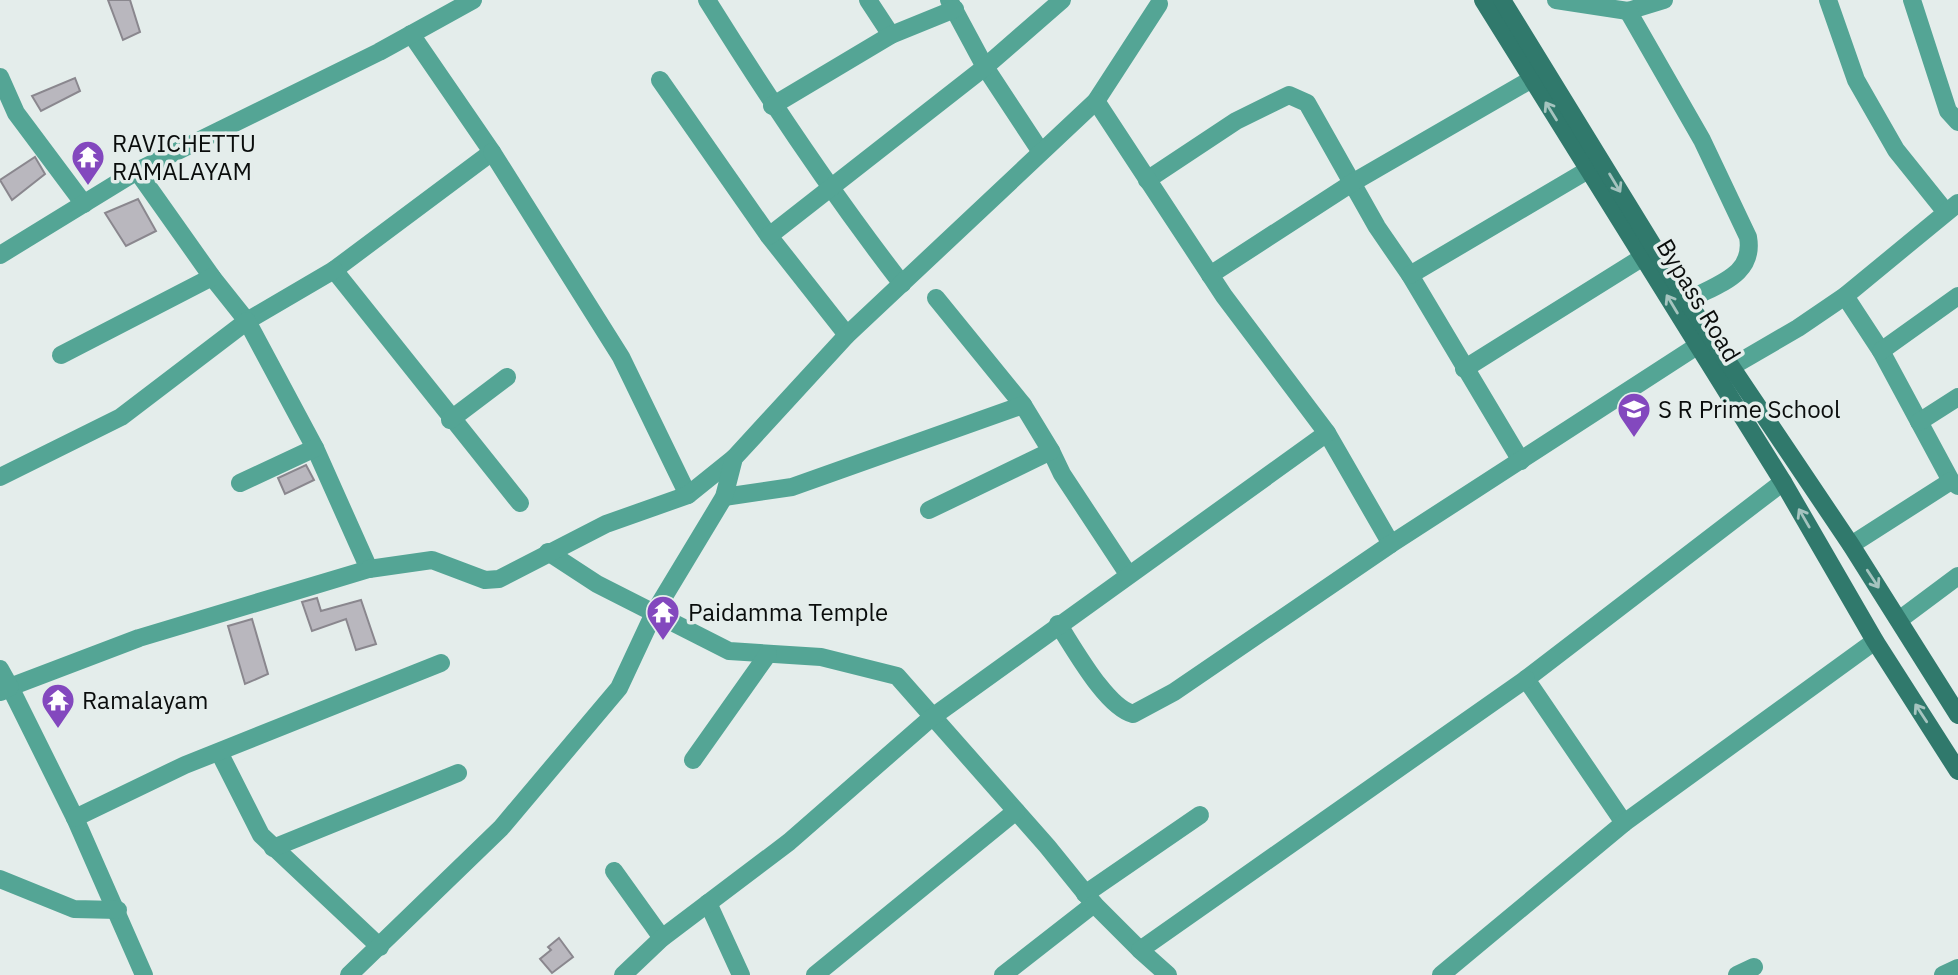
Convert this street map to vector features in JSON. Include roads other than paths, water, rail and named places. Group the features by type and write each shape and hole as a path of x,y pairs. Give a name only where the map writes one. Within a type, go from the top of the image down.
{"main road":[{"name":"Bypass Road","path":"1483,0 1783,482 1875,641 1958,771"},
{"name":"Bypass Road","path":"1502,0 1687,301 1899,620 1953,692 1958,715"}],"street":[{"path":"0,255 138,171 473,0"},
{"path":"707,0 772,106 829,189 902,284"},
{"path":"868,0 891,35"},
{"path":"769,236 985,67 1041,7 1062,0"},
{"path":"1556,0 1628,10 1664,0"},
{"path":"1731,367 1798,328 1845,296 1952,207 1896,150 1856,80 1828,0"},
{"path":"1912,0 1955,112"},
{"path":"5,690 139,638 369,569 432,560 492,581 606,524 688,495 734,457 847,335 1096,101 1160,1"},
{"path":"772,106 891,35 952,5 985,67 1041,152"},
{"path":"1628,10 1703,140 1748,236 1751,251 1741,270 1687,301"},
{"path":"411,34 492,152 621,357 688,495"},
{"path":"0,77 16,113 84,204"},
{"path":"1210,275 1352,183 1532,79"},
{"path":"660,80 769,236 847,335"},
{"path":"1147,180 1236,121 1289,95 1307,103 1352,183 1521,461"},
{"path":"1096,101 1210,275 1327,433 1391,544"},
{"path":"0,477 121,417 247,321 334,270 492,152"},
{"path":"1410,275 1588,170"},
{"path":"138,171 212,277 247,321 315,448 369,569"},
{"path":"1464,369 1518,332 1643,257"},
{"path":"334,270 450,420 520,503"},
{"path":"61,355 212,277"},
{"path":"1845,296 1881,351 1955,483 1851,545"},
{"path":"1881,351 1958,296"},
{"path":"936,298 1023,405 1062,474 1128,574"},
{"path":"1058,624 1110,698 1126,712 1133,714 1174,692 1391,544 1697,346"},
{"path":"450,420 507,377"},
{"path":"1919,422 1958,397"},
{"path":"724,498 792,487 1023,405"},
{"path":"623,975 662,937 789,842 931,718 1058,624 1327,433"},
{"path":"240,482 315,448"},
{"path":"929,510 1051,451"},
{"path":"360,972 380,947 501,828 619,688 654,613 724,498 734,457"},
{"path":"1140,950 1526,679 1783,482"},
{"path":"548,552 597,584 729,651 821,657 897,676 1090,899 1168,975"},
{"path":"1899,620 1958,576"},
{"path":"1451,972 1624,823 1875,641"},
{"path":"693,760 768,654"},
{"path":"75,818 185,765 220,754 441,663"},
{"path":"0,669 5,690 75,818 118,910 144,975"},
{"path":"1526,679 1624,823"},
{"path":"220,754 261,835 380,947"},
{"path":"273,848 458,774"},
{"path":"815,975 1016,811"},
{"path":"1003,975 1090,899 1200,815"},
{"path":"614,871 662,937"},
{"path":"0,879 74,909 118,910"},
{"path":"708,903 741,975"},
{"path":"1943,975 1958,968"}],"place":[{"name":"RAVICHETTU RAMALAYAM","path":"88,187"},
{"name":"S R Prime School","path":"1634,439"},
{"name":"Paidamma Temple","path":"663,642"},
{"name":"Ramalayam","path":"58,730"}]}
